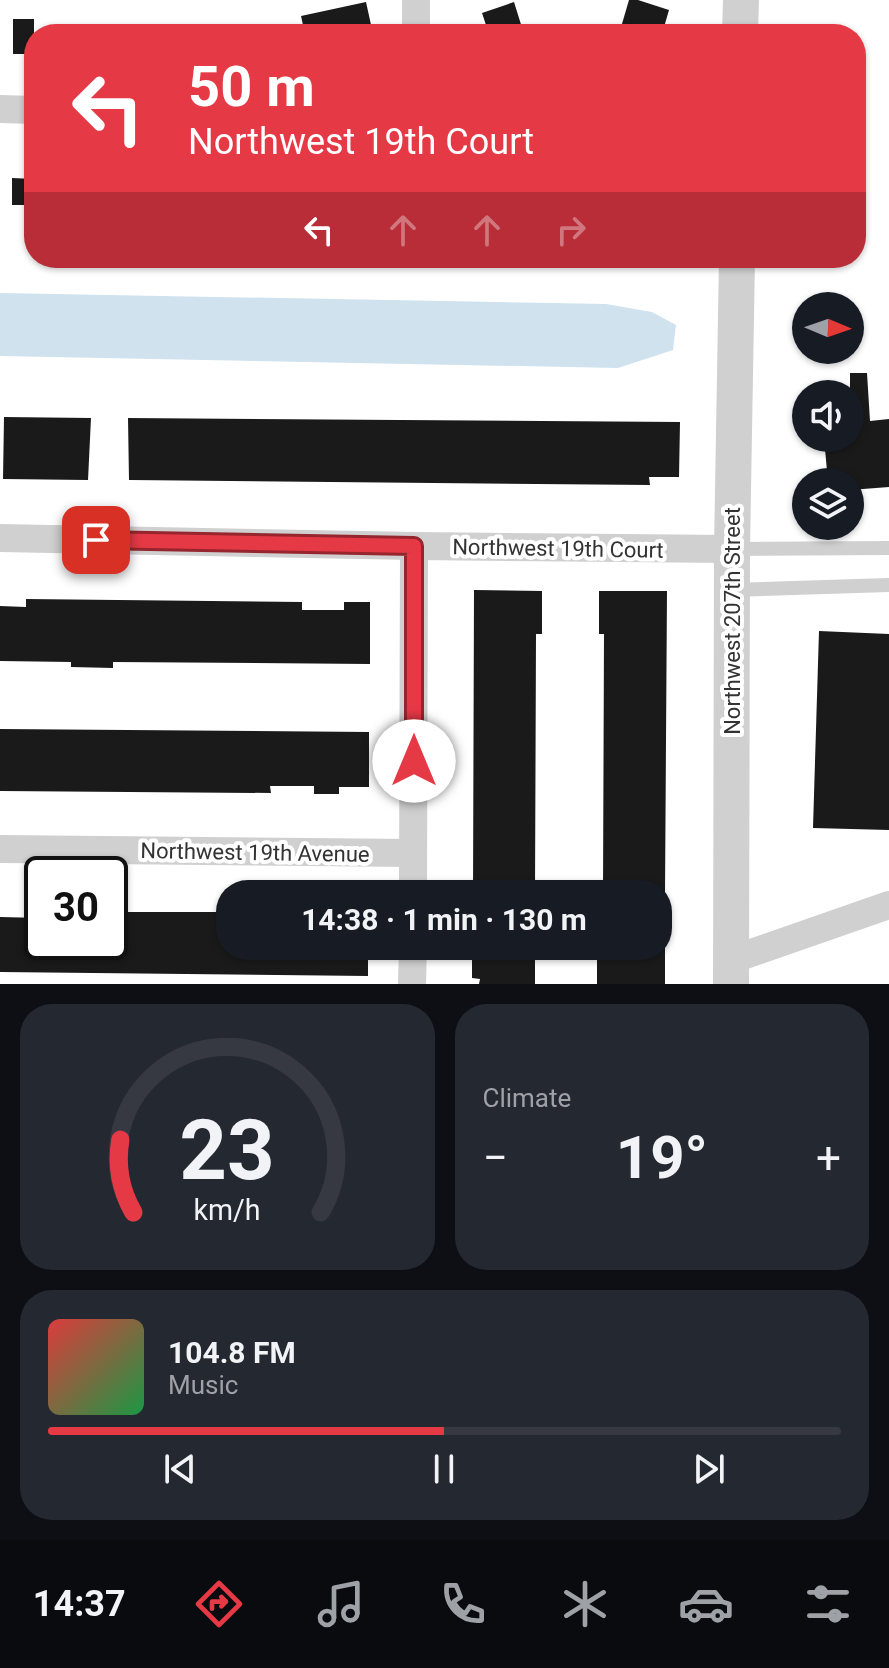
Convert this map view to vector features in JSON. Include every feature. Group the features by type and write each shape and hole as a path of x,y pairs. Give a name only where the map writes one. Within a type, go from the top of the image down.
{"street":[{"path":"416,0 416,24"},
{"path":"740,24 741,0"},
{"path":"0,109 24,110"},
{"name":"Northwest 207th Street","path":"731,972 732,549 737,268"},
{"name":"Northwest 19th Court","path":"0,538 732,549"},
{"path":"413,880 414,546"},
{"name":"Northwest 19th Avenue","path":"0,849 413,853"},
{"path":"731,972 889,905"},
{"path":"412,984 413,960"}],"lane":[{"path":"732,549 889,548"},
{"path":"732,590 889,585"}],"water":[{"path":"0,293 606,304 652,312 676,325 673,350 618,368 0,356"}],"building":[{"path":"629,0 669,10 665,24 622,24"},
{"path":"366,2 371,24 303,24 301,16"},
{"path":"514,2 521,24 486,24 482,13"},
{"path":"13,19 34,19 34,24 24,24 24,54 13,54"},
{"path":"12,178 24,179 24,205 12,205"},
{"path":"850,373 867,373 870,421 889,419 889,487 864,489 864,468 827,468 825,452 864,452 864,380 850,380"},
{"path":"4,417 91,418 88,480 3,479"},
{"path":"128,418 680,422 679,477 649,477 650,485 129,480"},
{"path":"474,590 542,591 542,634 536,634 535,880 473,880"},
{"path":"599,591 667,591 665,880 603,880 604,634 599,634"},
{"path":"26,599 302,602 302,610 344,610 344,602 370,602 370,664 113,662 113,668 71,667 71,662 0,661 0,606 26,607"},
{"path":"819,631 889,634 889,830 813,828"},
{"path":"0,729 369,732 369,787 339,787 339,794 314,794 314,786 270,786 271,793 0,791"},
{"path":"128,912 216,912 216,960 368,960 368,976 0,972 0,917 24,918 24,960 128,960"},
{"path":"472,960 535,960 535,984 479,984 480,979 472,978"},
{"path":"597,960 665,960 665,984 597,984"}],"route":[{"path":"96,540 414,546 414,761"}]}
